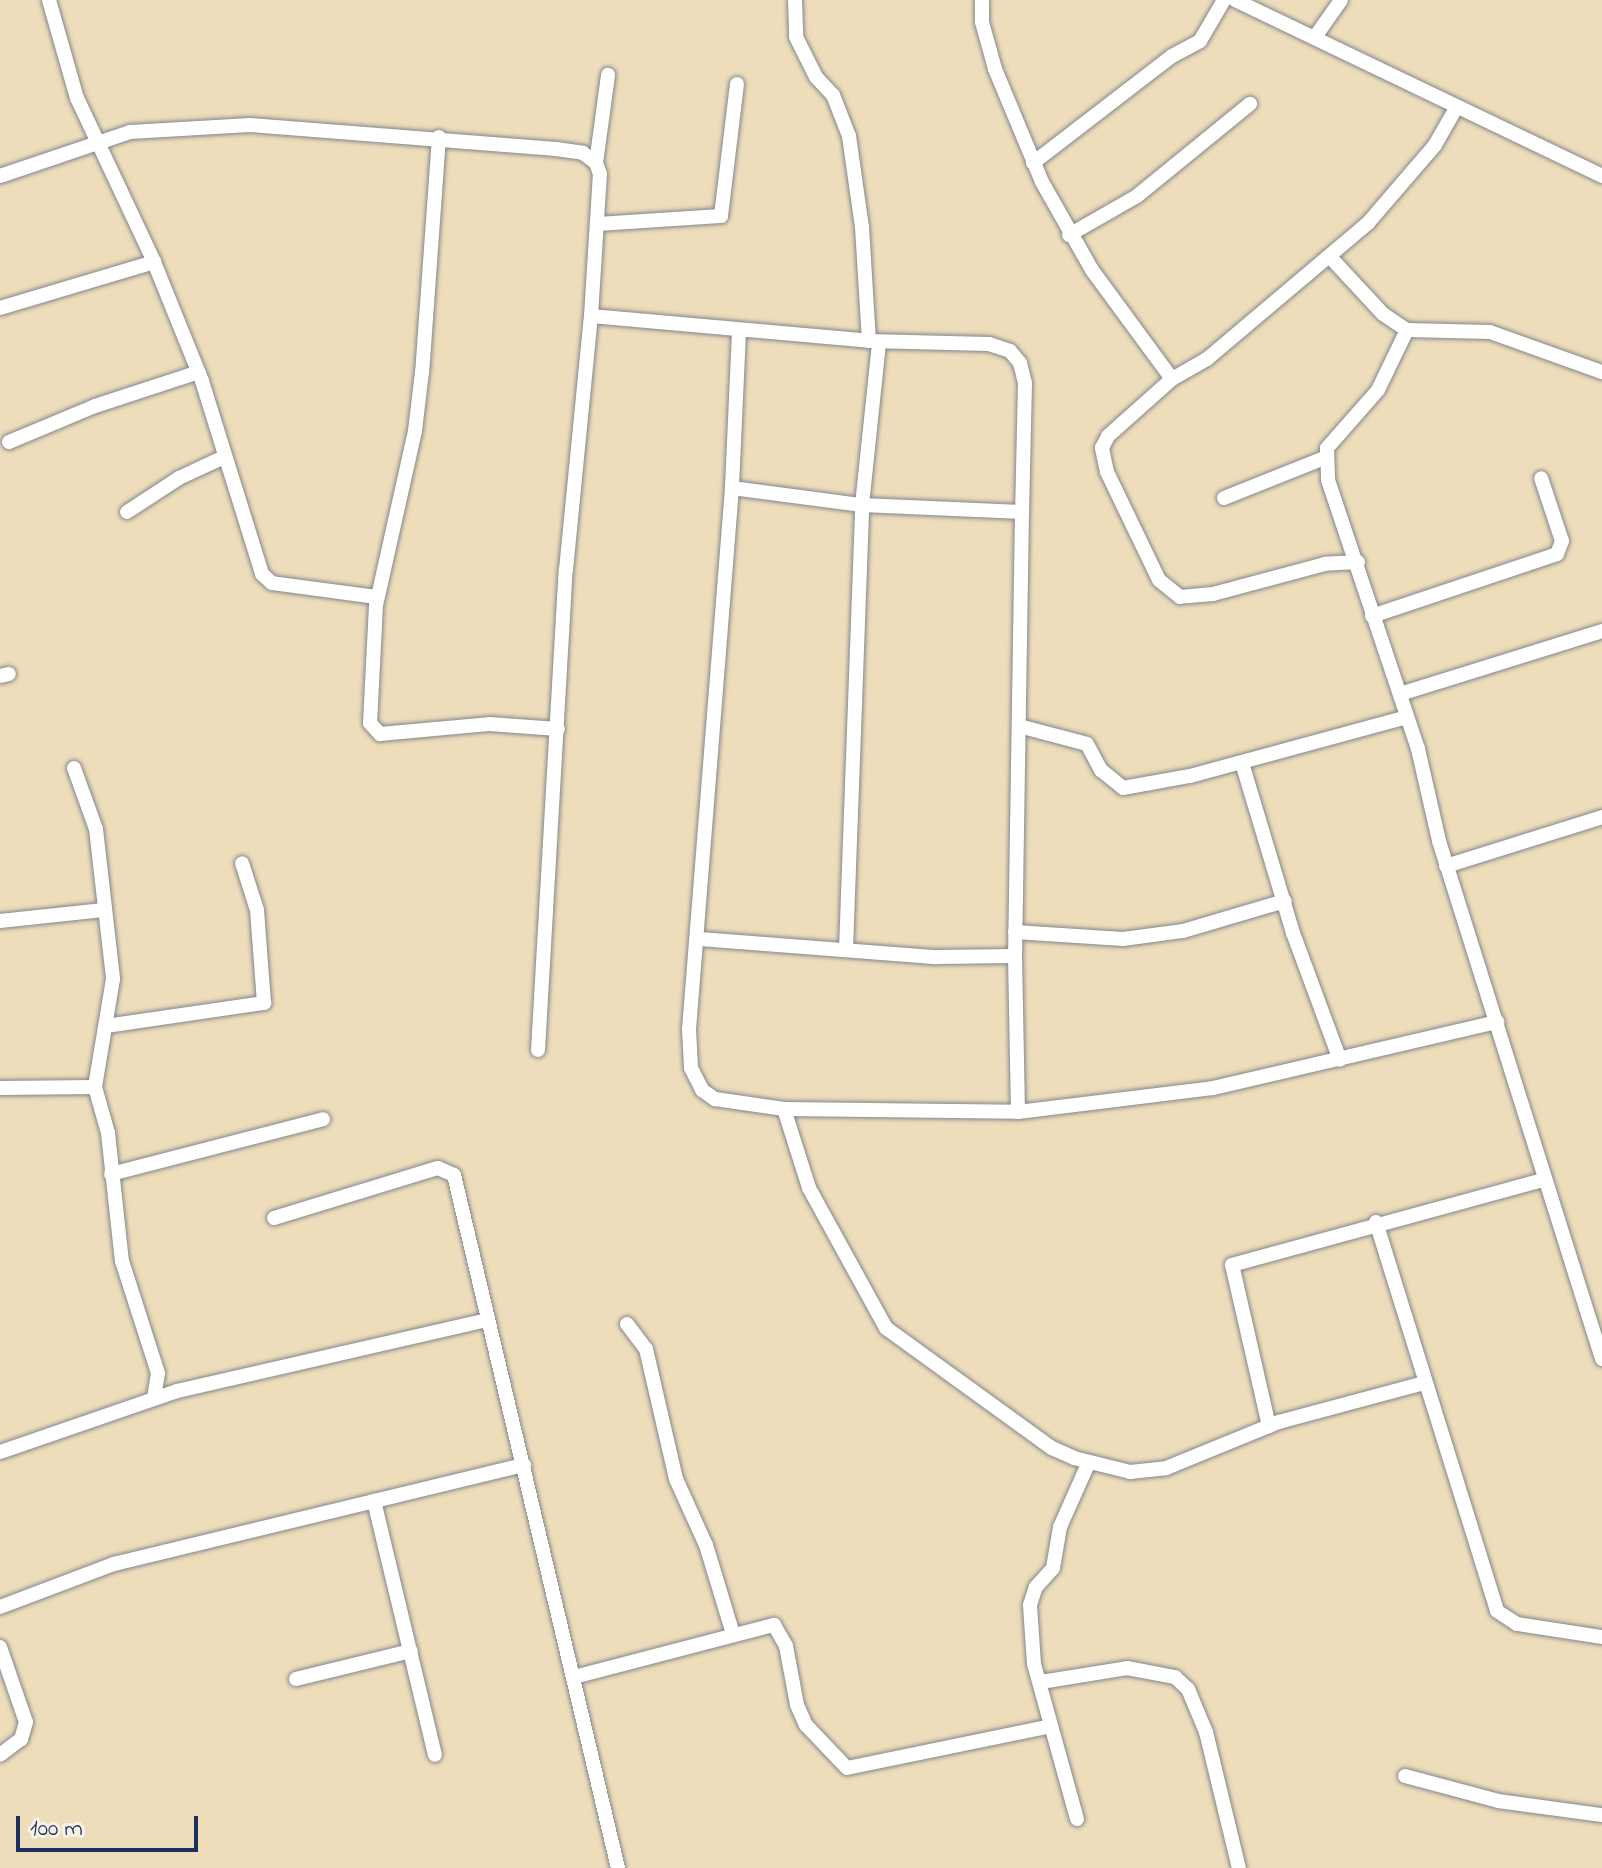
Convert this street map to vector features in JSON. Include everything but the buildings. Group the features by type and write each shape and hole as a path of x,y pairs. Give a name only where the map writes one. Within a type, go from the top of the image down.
{"street":[{"path":"49,0 77,98 154,262 199,372 246,536 266,580 377,597"},
{"path":"795,0 796,37 816,77 833,95 849,136 860,200 874,342 862,505 846,949"},
{"path":"982,0 995,69 1033,163 1069,235 1172,379"},
{"path":"1033,163 1172,56 1200,41 1224,0"},
{"path":"1235,0 1602,176"},
{"path":"1315,37 1341,0"},
{"path":"538,1050 566,570 591,316 597,224 596,163 608,75"},
{"path":"597,224 721,216 737,84"},
{"path":"1069,235 1137,196 1250,104"},
{"path":"1358,562 1297,570 1203,595 1180,597 1168,590 1107,472 1102,448 1108,436 1172,379 1207,359 1331,258 1401,189 1456,108"},
{"path":"0,176 130,132 250,125 439,137 556,149 583,153 596,163"},
{"path":"439,137 433,269 415,431 377,597 374,731 489,724 558,729"},
{"path":"1331,258 1383,314 1407,330 1490,332 1602,372"},
{"path":"0,308 154,262"},
{"path":"591,316 874,342 989,344 1010,351 1020,363 1026,406 1015,932 1018,1112"},
{"path":"1224,498 1324,458 1378,390 1407,330"},
{"path":"739,332 732,488 705,800 700,939 689,1029 695,1080 715,1099 784,1109 1018,1112 1213,1088 1497,1022"},
{"path":"9,442 95,406 199,372"},
{"path":"127,512 179,478 224,457"},
{"path":"1324,458 1372,616 1407,717 1446,866 1497,1022 1543,1180 1598,1333 1602,1359"},
{"path":"1372,616 1557,554 1562,541 1541,478"},
{"path":"732,488 862,505 1022,512"},
{"path":"1400,694 1602,631"},
{"path":"1019,726 1087,744 1101,770 1123,788 1242,763 1407,717"},
{"path":"1242,763 1285,901 1340,1060"},
{"path":"74,768 96,829 113,979 95,1087 111,1174 122,1261 158,1373 154,1399"},
{"path":"1446,866 1602,817"},
{"path":"106,1026 264,1003 261,936 242,863"},
{"path":"1015,932 1123,939 1183,931 1285,901"},
{"path":"0,921 103,910"},
{"path":"700,939 936,957 1015,956"},
{"path":"0,1088 95,1087"},
{"path":"784,1109 809,1188 886,1328 1052,1448 1089,1462 1130,1472 1166,1468 1269,1426 1425,1383"},
{"path":"111,1174 323,1119"},
{"path":"274,1218 438,1168 450,1170 458,1185 618,1868"},
{"path":"1269,1426 1232,1265 1376,1222 1543,1180"},
{"path":"1376,1222 1497,1611 1517,1624 1602,1637"},
{"path":"0,1452 177,1391 488,1320"},
{"path":"627,1324 646,1349 676,1479 706,1545 733,1634"},
{"path":"158,1373 177,1391"},
{"path":"1077,1819 1034,1664 1032,1595 1053,1568 1060,1527 1089,1462"},
{"path":"0,1607 114,1564 524,1465"},
{"path":"374,1501 435,1755"},
{"path":"574,1677 765,1624 780,1631 802,1715 819,1742 847,1768 1051,1726"},
{"path":"0,1647 26,1722 21,1739 0,1755"},
{"path":"296,1679 411,1651"},
{"path":"1041,1682 1127,1668 1175,1677 1188,1689 1206,1732 1239,1868"},
{"path":"1405,1776 1498,1801 1602,1815"}]}
